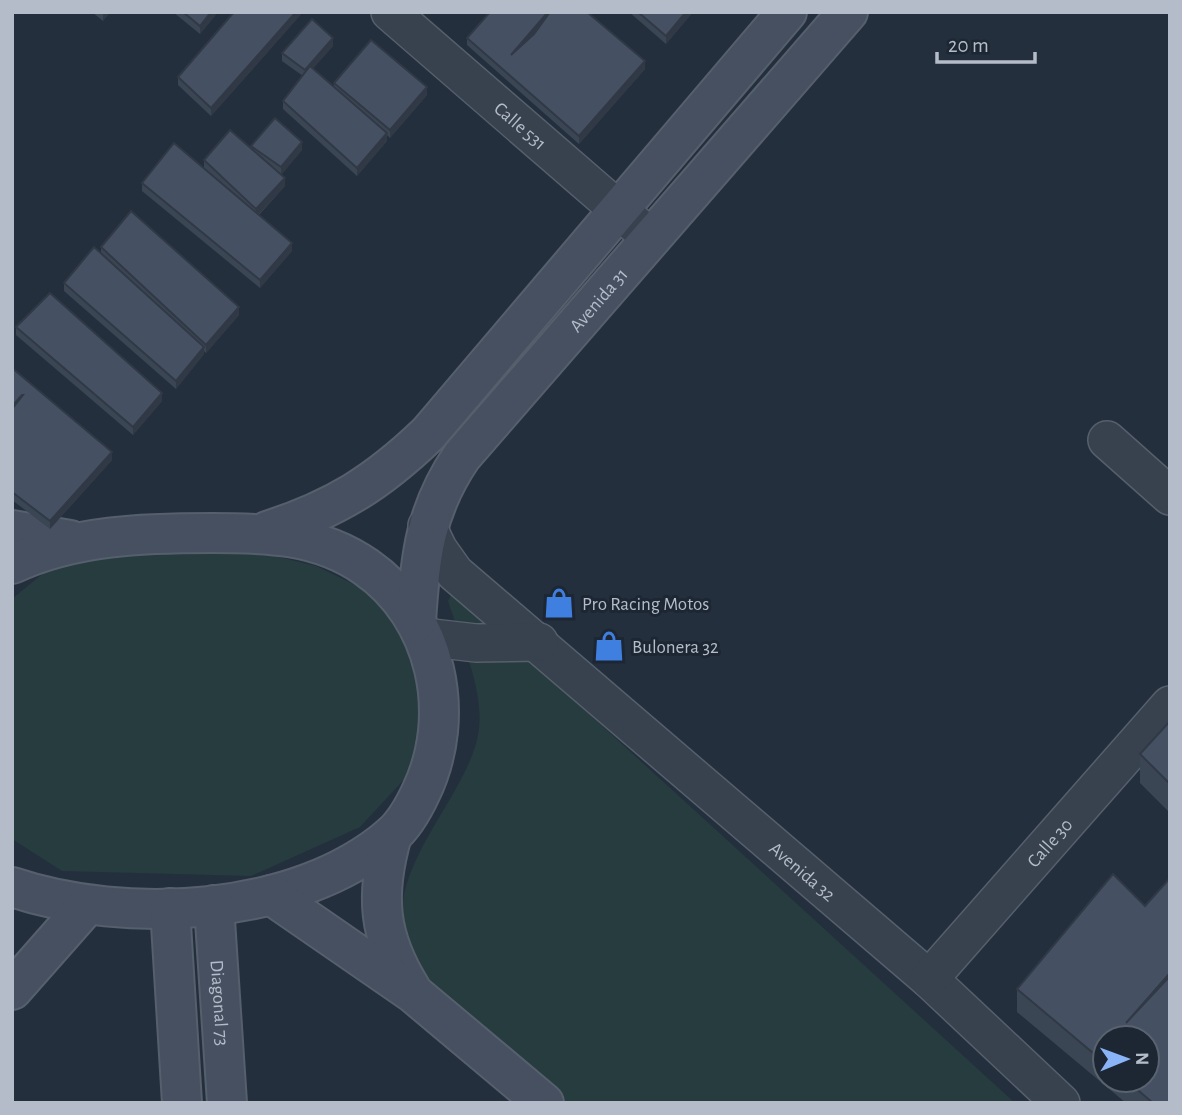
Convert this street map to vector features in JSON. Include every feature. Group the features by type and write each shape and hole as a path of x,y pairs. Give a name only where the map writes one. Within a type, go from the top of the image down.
{"main road":[{"path":"262,533 338,505 401,461 428,434 787,12"},
{"name":"Avenida 31","path":"420,629 427,526 446,480 463,456 848,12"},
{"path":"12,530 79,542"},
{"path":"12,564 37,553 79,542 156,533 262,533 299,537 334,549 366,567 394,592 420,629 435,671 440,705 438,741 429,775 413,807 392,835 355,861 314,880 271,895 214,905 170,908 86,905 50,900 12,887"},
{"path":"392,835 383,867 380,900 383,922 396,965 413,993"},
{"path":"271,895 413,993 544,1103"},
{"path":"12,990 86,905"},
{"name":"Diagonal 73","path":"214,905 227,1103"},
{"path":"170,908 182,1103"}],"street":[{"name":"Calle 531","path":"390,12 651,238"},
{"path":"1108,439 1170,496"},
{"name":"Avenida 32","path":"427,526 455,573 539,642 929,979 1061,1103"},
{"path":"420,629 476,643 539,642"},
{"name":"Calle 30","path":"929,979 1170,705"}],"green space":[{"path":"209,540 316,566 407,610 432,678 424,758 360,827 251,876 62,871 12,839 12,599 58,561"},
{"path":"451,595 461,597 1015,1103 553,1103 474,1029 436,987 409,947 402,920 404,893 413,866 470,760 478,735 479,702 448,601"}],"building":[{"path":"183,12 211,12 200,26"},
{"path":"234,12 296,12 211,108 178,77"},
{"path":"490,12 548,12 511,55 534,34 550,12 587,12 645,61 579,136 467,38"},
{"path":"638,12 686,12 666,36"},
{"path":"312,19 333,38 305,70 282,53"},
{"path":"371,40 427,87 390,130 334,83"},
{"path":"310,66 387,133 357,168 283,101"},
{"path":"275,118 302,142 281,167 251,146"},
{"path":"230,130 285,178 256,209 204,160"},
{"path":"174,143 292,243 260,280 142,183"},
{"path":"131,211 239,307 206,345 101,247"},
{"path":"94,247 204,347 176,381 64,283"},
{"path":"50,293 162,393 133,427 16,327"},
{"path":"12,368 112,452 50,521 12,492 12,409 23,395 12,406"},
{"path":"1170,721 1170,784 1140,754"},
{"path":"1113,874 1145,906 1170,878 1170,973 1126,1023 1170,976 1170,1103 1153,1103 1142,1094 1161,1094 1161,1024 1091,1024 1091,1051 1017,989"}],"place":[{"name":"Pro Racing Motos","path":"559,603"},
{"name":"Bulonera 32","path":"609,646"}]}
